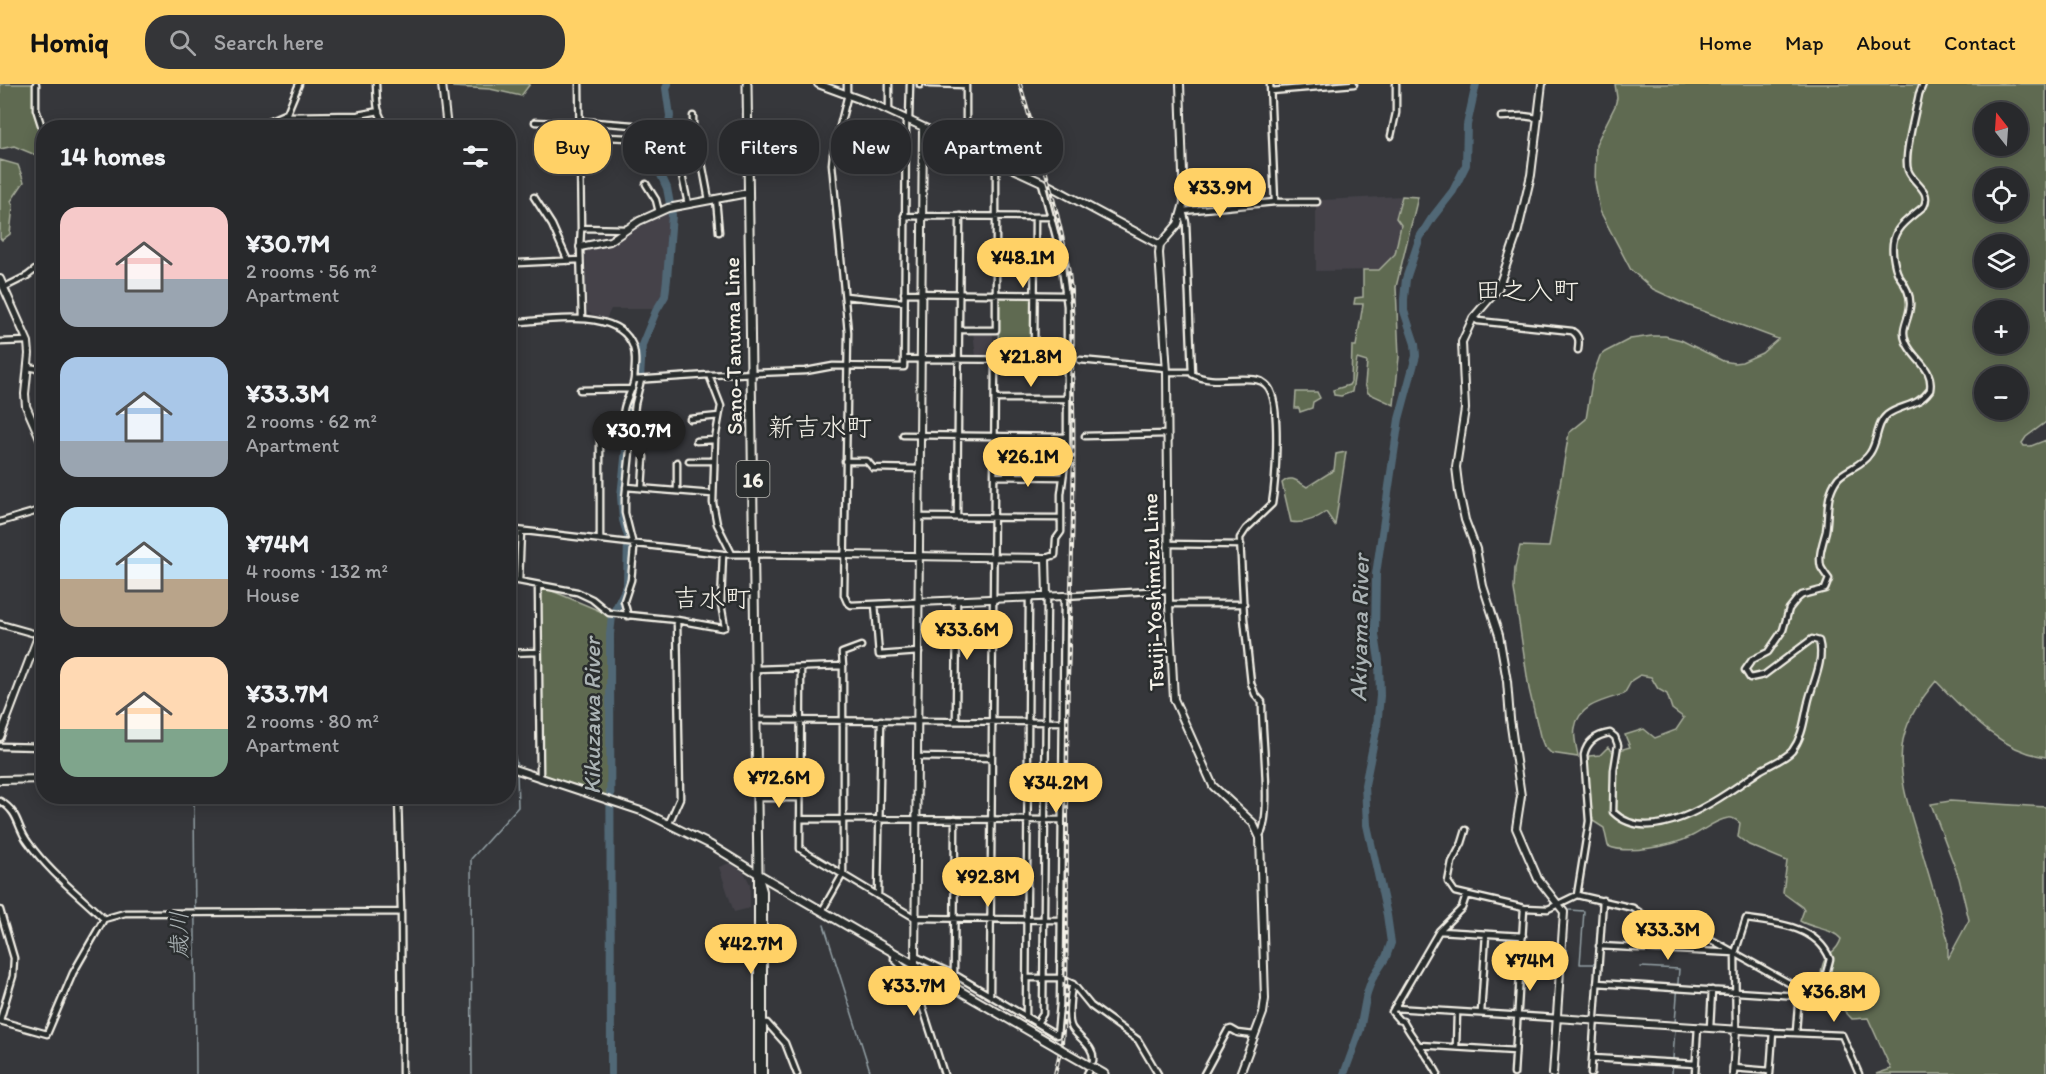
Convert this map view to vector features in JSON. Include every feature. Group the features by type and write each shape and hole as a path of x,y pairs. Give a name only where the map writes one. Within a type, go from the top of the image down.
{"main road":[{"name":"Sano-Tanuma Line","path":"747,84 747,120"},
{"name":"Sano-Tanuma Line","path":"748,174 758,874"},
{"path":"758,874 895,953 915,960 1104,1074"}],"street":[{"path":"36,84 36,109 40,120"},
{"path":"287,120 299,84"},
{"path":"376,84 382,120"},
{"path":"442,84 446,120"},
{"path":"579,84 581,120"},
{"path":"818,84 908,120 910,84"},
{"path":"847,84 847,94 832,164 845,296 847,366 845,600 851,605 1168,590"},
{"path":"889,84 889,111"},
{"path":"929,84 966,85 966,120"},
{"path":"1023,174 1160,245 1178,224 1185,189 1180,84"},
{"path":"1270,84 1275,202"},
{"path":"1271,91 1354,84"},
{"path":"1391,136 1396,113 1396,84"},
{"path":"1542,84 1531,175 1524,211 1505,273 1495,294 1473,318 1462,342 1465,409 1457,457 1457,481 1465,519 1472,536 1498,635 1507,681 1521,796 1516,828 1538,879 1564,912 1553,1074"},
{"path":"1577,895 1589,821 1584,755 1586,747 1594,739 1610,733 1615,737 1618,745 1613,812 1627,822 1645,825 1672,820 1706,807 1792,752 1802,731 1817,672 1820,649 1818,641 1812,639 1764,675 1752,678 1746,675 1745,670 1748,663 1768,652 1783,630 1789,609 1797,598 1825,589 1828,583 1829,579 1821,569 1821,548 1826,529 1826,510 1836,481 1840,476 1854,469 1872,451 1886,416 1916,404 1930,390 1931,378 1928,370 1904,338 1904,327 1910,306 1908,294 1895,269 1892,246 1896,230 1927,201 1927,196 1909,173 1907,158 1923,84"},
{"path":"271,120 287,114 358,114 379,111"},
{"path":"1501,117 1539,118"},
{"path":"911,122 923,128 915,960 954,975 1058,1035 1064,596"},
{"path":"581,174 579,247 582,318"},
{"path":"682,174 688,204"},
{"path":"706,174 719,232"},
{"path":"634,380 806,371 833,366 904,367 906,174"},
{"path":"959,330 996,330 996,174"},
{"path":"646,183 656,200 659,212"},
{"path":"516,530 723,554 1052,557 1056,554 1056,539 1061,532 1060,518 1067,437 1066,294 1060,252 1042,183"},
{"path":"579,247 610,241 639,221 668,208 748,193"},
{"path":"534,197 552,225 568,261"},
{"path":"1182,212 1275,202 1317,202"},
{"path":"1182,212 1186,222 1191,372"},
{"path":"904,216 1052,217"},
{"path":"957,517 960,216"},
{"path":"1034,360 1035,217"},
{"path":"581,228 630,229"},
{"name":"Tsuiji-Yoshimizu Line","path":"1160,245 1167,370 1168,590 1172,689 1175,704 1213,786 1253,824 1260,835"},
{"path":"516,264 580,260"},
{"path":"5,287 36,270"},
{"path":"0,279 27,341 26,406 36,428"},
{"path":"904,293 1066,294"},
{"path":"845,296 904,302"},
{"path":"516,322 582,318 603,322 627,337 632,344 634,380 625,406 622,424 600,425 600,540"},
{"path":"1473,318 1478,321 1572,331 1580,339 1578,350"},
{"path":"0,342 27,341"},
{"path":"905,359 1067,360"},
{"path":"990,995 995,360"},
{"path":"1080,360 1191,372 1197,377 1210,379 1261,381 1272,393 1276,459 1272,504 1240,538 1251,683 1255,694 1262,702 1265,799 1264,828 1260,835 1265,999 1263,1013 1240,1074"},
{"path":"28,367 36,368"},
{"path":"709,375 722,406 715,440 712,494 717,524 732,554"},
{"path":"628,616 624,600 631,580 634,544 625,513 626,487 635,404 641,380"},
{"path":"580,390 632,389"},
{"path":"995,399 1067,399"},
{"path":"690,419 719,416"},
{"path":"1085,436 1167,434"},
{"path":"903,435 1067,437"},
{"path":"696,441 715,440"},
{"path":"642,488 644,458"},
{"path":"689,461 714,461"},
{"path":"846,461 867,461 873,468 921,469"},
{"path":"677,491 678,462"},
{"path":"994,476 1063,477"},
{"path":"626,487 712,494"},
{"path":"0,522 36,511"},
{"path":"920,517 1060,518"},
{"path":"519,581 521,531"},
{"path":"1168,544 1240,545"},
{"path":"516,580 577,592 592,599 609,613 725,627 721,604 723,554"},
{"path":"1037,1023 1043,1014 1046,558"},
{"path":"538,585 540,776"},
{"path":"1023,1016 1027,920 1029,597"},
{"path":"956,721 957,600"},
{"path":"875,604 879,656 919,652"},
{"path":"1169,604 1244,604"},
{"path":"669,823 680,798 676,620"},
{"path":"0,624 36,632"},
{"path":"0,737 36,638"},
{"path":"822,911 843,874 842,653 861,646"},
{"path":"516,653 538,652"},
{"path":"756,669 843,666"},
{"path":"801,668 800,849 915,918 1061,920"},
{"path":"756,720 1063,722"},
{"path":"878,896 881,720"},
{"path":"0,746 36,747"},
{"path":"918,757 991,758"},
{"path":"516,769 644,812 711,845 758,874 763,891 758,1074"},
{"path":"0,780 36,779"},
{"path":"757,798 800,798"},
{"path":"0,801 13,810 28,843 58,878 104,919"},
{"path":"398,804 402,912 402,1074"},
{"path":"800,819 1062,820"},
{"path":"954,975 955,819"},
{"path":"1466,830 1452,862 1448,882 1452,891 1524,908 1548,909 1577,895 1639,910 1664,928 1708,938 1799,988 1819,994"},
{"path":"1438,1074 1403,1021 1392,1013 1439,931 1462,908 1466,896"},
{"path":"1591,1074 1603,900"},
{"path":"1514,1074 1524,908"},
{"path":"0,910 14,958 13,976 0,1021 47,1034 72,972 104,919 125,913 402,912"},
{"path":"1772,1032 1770,1072 1733,1071 1736,1029 1735,953 1746,919 1778,922 1818,940 1830,958 1825,978"},
{"path":"1439,931 1523,936"},
{"path":"1481,1013 1486,934"},
{"path":"1599,946 1735,953"},
{"path":"895,953 894,958 913,977 944,1074"},
{"path":"1026,978 1060,978 1073,984 1091,1006 1138,1040 1158,1074"},
{"path":"1597,982 1799,996"},
{"path":"1073,984 1071,1026 1088,1046 1093,1061"},
{"path":"1796,1032 1799,988"},
{"path":"1710,1028 1712,990"},
{"path":"1394,1008 1842,1035 1859,1074"},
{"path":"1456,1047 1457,1012"},
{"path":"760,1023 763,1074"},
{"path":"760,1023 766,1023 785,1043 797,1074"},
{"path":"1695,1074 1698,1027"},
{"path":"1204,1074 1228,1030 1254,1035"},
{"path":"1418,1045 1515,1051"},
{"path":"1592,1058 1696,1064"}],"shaded area":[{"path":"1402,196 1396,218 1401,225 1395,254 1379,270 1316,271 1316,204 1320,204 1322,200"},
{"path":"670,212 665,283 654,309 611,309 606,319 589,313 587,310 585,250 612,245 650,220"},
{"path":"973,332 993,332 993,355 976,357"},
{"path":"730,863 744,872 750,884 750,908 734,912 719,867"}],"green space":[{"path":"0,84 36,84 38,120 36,120 36,155 14,146 0,149"},
{"path":"453,84 530,84 521,96 490,89 453,87"},
{"path":"1615,84 2046,84 2046,422 2026,437 2022,443 2024,446 2031,446 2046,440 2046,757 2029,753 1999,739 1972,718 1936,681 1920,702 1905,732 1901,767 1913,822 1948,940 1948,959 1969,920 1959,878 1931,804 1950,801 2046,807 2046,1074 1876,1074 1891,1069 1868,1018 1852,1019 1823,988 1826,978 1821,977 1824,962 1826,957 1839,945 1841,939 1833,933 1800,921 1804,910 1783,893 1787,861 1749,845 1738,837 1740,823 1734,819 1723,819 1690,837 1661,846 1626,850 1608,846 1604,828 1593,821 1586,766 1589,756 1600,755 1608,747 1613,752 1630,747 1625,735 1644,729 1655,738 1676,730 1684,718 1672,709 1667,694 1658,689 1651,677 1640,675 1632,680 1624,694 1601,701 1581,714 1575,731 1578,757 1551,753 1544,746 1529,689 1514,589 1515,568 1520,546 1549,547 1569,433 1586,419 1593,375 1600,356 1630,339 1665,336 1681,340 1723,361 1734,363 1762,353 1778,339 1687,305 1653,289 1631,270 1600,211 1595,182 1596,144 1617,98"},
{"path":"0,160 18,165 24,182 11,201 13,206 10,234 2,240 0,238"},
{"path":"1402,196 1418,197 1396,287 1399,357 1394,405 1368,393 1365,384 1367,362 1357,359 1352,392 1341,396 1334,395 1333,390 1349,385 1351,382 1352,346 1356,346 1363,304 1354,304 1355,298 1363,297 1363,270 1379,270 1395,254 1401,225 1396,218"},
{"path":"999,296 1031,296 1032,298 1032,355 1030,358 1000,358 998,355"},
{"path":"1296,392 1317,392 1320,398 1313,402 1312,408 1300,412 1299,408 1295,408"},
{"path":"1346,452 1335,525 1326,512 1309,520 1291,522 1282,483 1291,479 1307,487 1334,470 1336,454"},
{"path":"538,585 612,616 607,799 540,776"}],"waterway":[{"name":"Kikuzawa River","path":"611,1074 610,634 612,616 627,586 628,536 623,520 621,496 629,422 640,379 642,345 665,296 667,279 672,215 667,188 661,175 660,162 670,116 666,88 668,84"},
{"name":"Akiyama River","path":"1344,1074 1360,1030 1372,979 1386,957 1391,943 1367,825 1365,785 1377,726 1380,696 1379,660 1375,635 1376,574 1399,419 1416,356 1415,344 1404,311 1406,279 1420,237 1453,191 1466,165 1467,125 1476,84"},
{"path":"516,762 517,767"},
{"path":"472,1074 471,859 518,807 517,771"},
{"name":"歳川","path":"194,804 196,1074"},
{"path":"1569,910 1584,911 1580,964 1596,964"},
{"path":"824,925 871,1074"},
{"path":"1641,967 1679,969 1675,1023"},
{"path":"1672,1074 1675,1028"}],"tunnel":[{"path":"1010,1027 1021,1016"}],"railway":[{"path":"1020,84 1052,194 1067,261 1072,303 1072,374"},
{"path":"1055,1074 1062,1043 1066,992 1067,721 1073,486 1072,368"}],"district":[{"name":"田之入町","path":"1527,290"},
{"name":"新吉水町","path":"820,427"},
{"name":"吉水町","path":"712,598"}]}
